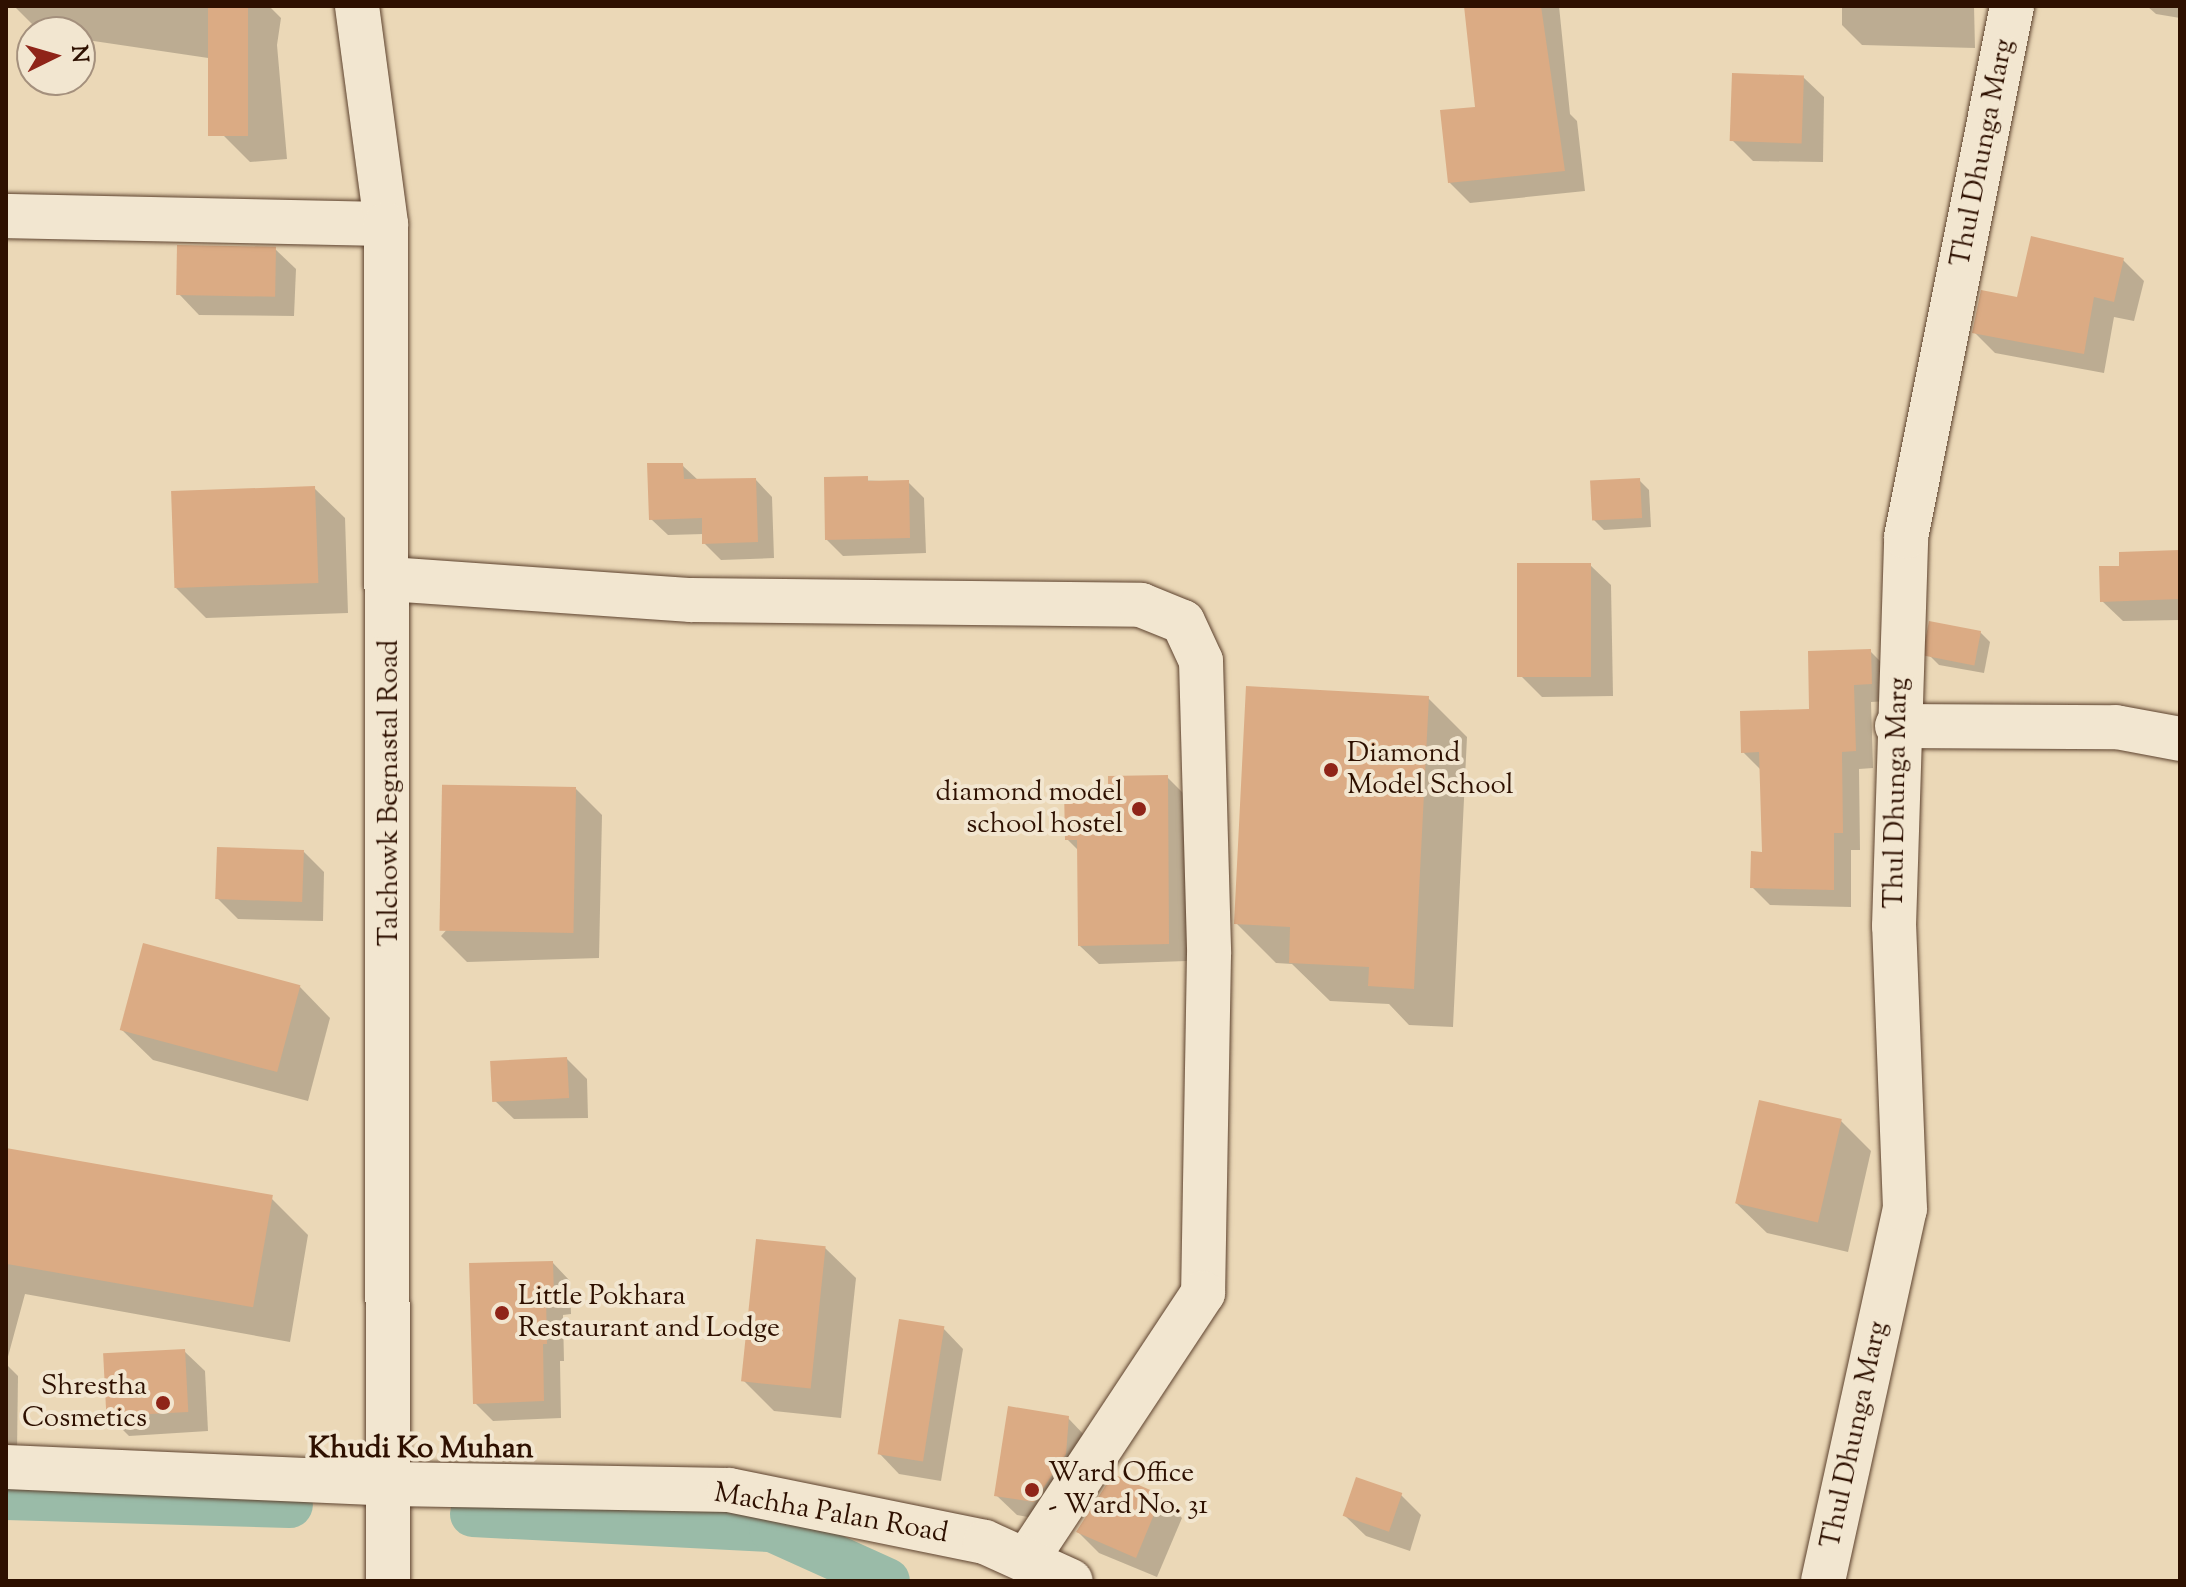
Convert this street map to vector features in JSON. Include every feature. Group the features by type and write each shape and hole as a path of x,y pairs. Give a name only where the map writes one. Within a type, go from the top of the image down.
{"street":[{"name":"Talchowk Begnastal Road","path":"357,6 386,224 391,1484 388,1581"},
{"name":"Thul Dhunga Marg","path":"1823,1581 1905,1209 1894,926 1897,726 1906,537 2012,6"},
{"path":"6,216 386,224"},
{"path":"389,579 691,600 1141,605 1183,622 1201,661 1209,954 1203,1293 1027,1559"},
{"path":"1897,726 2116,727 2180,739"},
{"name":"Machha Palan Road","path":"6,1467 391,1484 729,1490 985,1542 1071,1581"}],"building":[{"path":"208,6 248,6 248,136 208,136"},
{"path":"1464,6 1541,6 1565,171 1448,183 1440,110 1475,107"},
{"path":"1732,73 1804,76 1802,143 1730,141"},
{"path":"2031,236 2124,258 2114,302 2094,297 2084,354 1972,333 1981,290 2017,297"},
{"path":"177,245 276,247 275,297 176,295"},
{"path":"647,463 683,463 684,479 756,478 758,542 702,544 702,518 649,520"},
{"path":"868,476 868,481 909,480 910,538 825,540 824,477"},
{"path":"1640,478 1642,518 1592,521 1590,481"},
{"path":"315,486 318,583 174,588 171,491"},
{"path":"2180,550 2180,599 2100,602 2099,566 2119,566 2119,552"},
{"path":"1517,563 1591,563 1591,677 1517,677"},
{"path":"1929,621 1981,631 1974,665 1922,655"},
{"path":"1871,649 1872,684 1854,685 1856,751 1842,752 1843,833 1834,833 1834,890 1750,888 1751,851 1762,852 1759,752 1741,753 1740,711 1809,709 1808,651"},
{"path":"1246,686 1429,696 1414,989 1368,986 1369,967 1289,963 1290,927 1234,924"},
{"path":"1168,775 1169,944 1078,946 1077,840 1065,840 1064,788 1108,787 1108,776"},
{"path":"442,785 576,787 573,933 439,931"},
{"path":"217,847 304,850 302,902 215,899"},
{"path":"143,943 300,985 277,1072 120,1030"},
{"path":"567,1057 569,1098 492,1102 490,1061"},
{"path":"1759,1100 1842,1119 1818,1222 1735,1203"},
{"path":"6,1148 273,1195 253,1307 6,1264"},
{"path":"756,1239 826,1246 811,1389 741,1381"},
{"path":"553,1261 554,1297 546,1297 544,1401 473,1404 469,1263"},
{"path":"899,1319 944,1326 923,1462 878,1454"},
{"path":"185,1349 188,1412 106,1416 103,1353"},
{"path":"1008,1406 1069,1416 1066,1454 1034,1502 994,1496"},
{"path":"1113,1474 1162,1495 1136,1558 1076,1532"},
{"path":"1356,1477 1402,1493 1389,1532 1343,1516"}],"waterway":[{"path":"6,1497 290,1505"},
{"path":"473,1514 772,1529 887,1581"}],"place":[{"name":"Diamond Model School","path":"1331,770"},
{"name":"diamond model school hostel","path":"1139,809"},
{"name":"Little Pokhara Restaurant and Lodge","path":"502,1313"},
{"name":"Shrestha Cosmetics","path":"163,1403"},
{"name":"Ward Office - Ward No. 31","path":"1032,1490"}],"district":[{"name":"Khudi Ko Muhan","path":"421,1450"}]}
